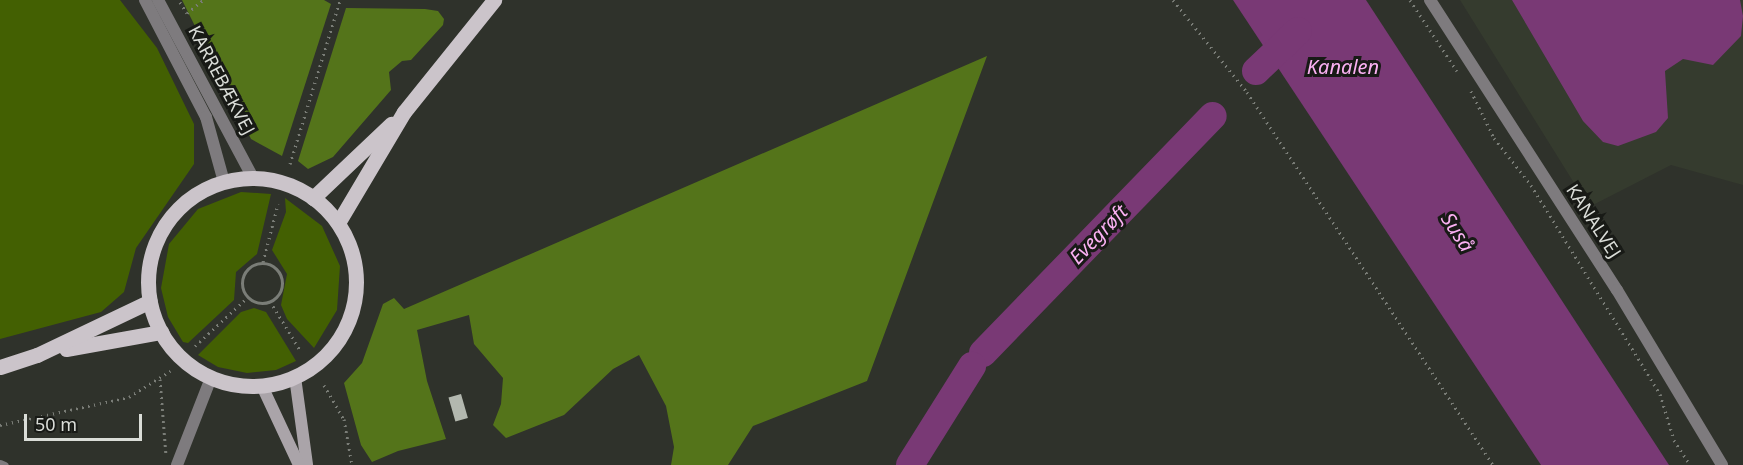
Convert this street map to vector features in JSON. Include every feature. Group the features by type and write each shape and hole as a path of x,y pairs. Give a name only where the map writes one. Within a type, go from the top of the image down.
{"main road":[{"path":"313,198 404,112 494,0"},
{"path":"338,223 404,112"},
{"path":"253,178 285,183 313,198 338,223 355,265 353,310 331,350 295,377 262,386 212,378 182,359 161,332 150,301 151,258 170,218 185,202 224,182 253,178"},
{"path":"37,355 150,301"},
{"path":"0,367 37,355 161,332"},
{"path":"295,377 307,465"},
{"path":"262,386 299,465"}],"street":[{"name":"KARREBÆKVEJ","path":"145,0 206,117 224,182"},
{"name":"KARREBÆKVEJ","path":"158,0 253,178"},
{"name":"KANALVEJ","path":"1430,0 1617,290 1722,465"},
{"path":"177,465 212,378"}],"lane":[{"path":"0,463 5,465"}],"path":[{"path":"180,2 187,13 204,0"},
{"path":"290,164 340,0"},
{"path":"1173,0 1247,92 1493,465"},
{"path":"1410,0 1463,79"},
{"path":"1470,89 1494,138 1531,185 1660,394 1674,440 1690,465"},
{"path":"263,262 278,204"},
{"path":"263,262 276,267 282,279 280,292 270,301 259,302 249,297 243,278 250,267 263,262"},
{"path":"195,346 249,297"},
{"path":"270,301 300,350"},
{"path":"0,425 129,397 170,371"},
{"path":"160,379 164,449 170,465"},
{"path":"324,385 344,419 352,465"}],"shaded area":[{"path":"1460,0 1743,0 1743,185 1671,165 1589,207"}],"green space":[{"path":"0,0 120,0 157,48 194,124 194,164 136,248 124,292 101,312 0,339"},
{"path":"182,0 324,0 331,4 282,156 251,139"},
{"path":"346,8 425,9 438,11 444,19 443,25 411,60 402,61 389,72 391,90 333,157 308,169 298,161"},
{"path":"987,56 867,381 753,426 728,465 671,465 674,447 666,406 639,355 613,369 564,415 506,438 493,425 501,404 503,378 474,344 469,315 417,330 427,381 446,439 398,451 372,462 361,445 344,383 362,363 383,304 394,298 404,309"},
{"path":"241,192 271,194 257,254 236,272 234,300 188,343 183,342 168,317 161,288 169,244 198,209"},
{"path":"285,198 322,226 340,266 337,310 314,348 287,319 281,305 287,274 272,250 286,212"},
{"path":"254,308 266,312 296,361 276,370 247,373 218,367 198,355 241,312"}],"water":[{"name":"Kanalen","path":"1233,0 1366,0 1669,465 1541,465"},
{"path":"1512,0 1740,0 1743,16 1741,36 1713,65 1683,59 1665,71 1668,118 1656,132 1618,146 1603,142 1583,121"}],"building":[{"path":"461,394 468,418 455,422 449,398"}],"waterway":[{"name":"Evegrøft","path":"1256,71 1298,31"},
{"name":"Evegrøft","path":"983,353 1213,116"},
{"name":"Evegrøft","path":"910,465 972,366"}],"water label":[{"name":"Suså","path":"1458,232"}]}
